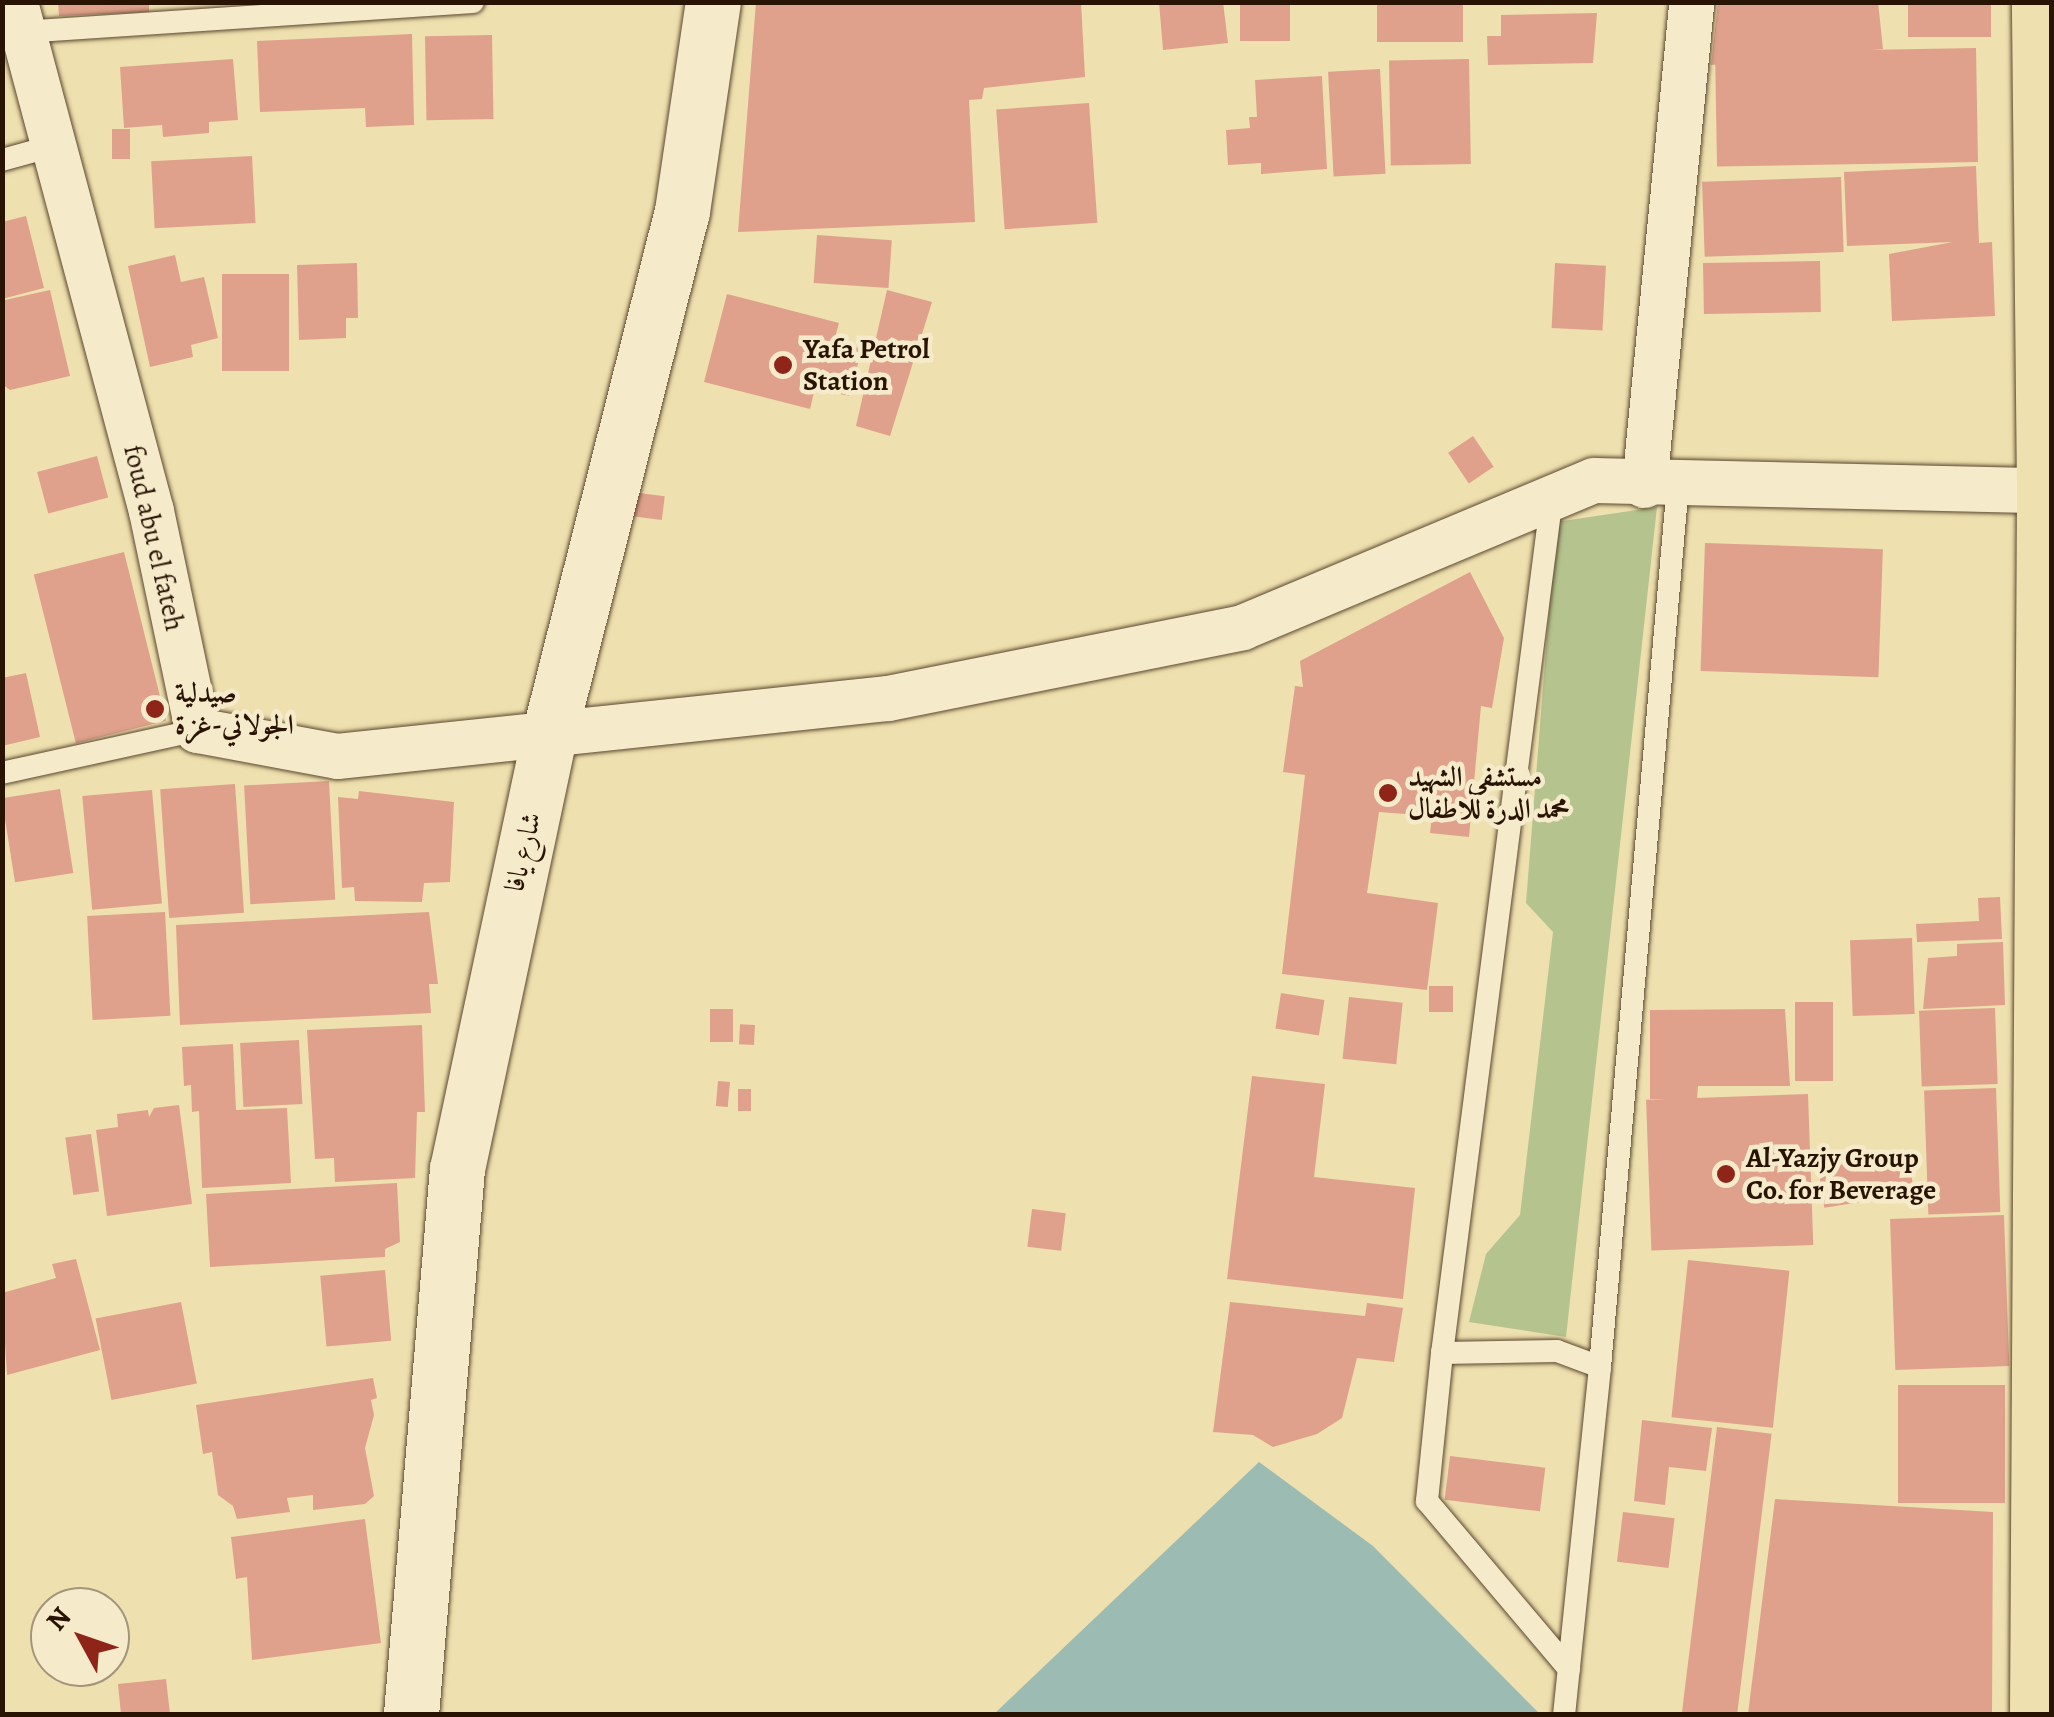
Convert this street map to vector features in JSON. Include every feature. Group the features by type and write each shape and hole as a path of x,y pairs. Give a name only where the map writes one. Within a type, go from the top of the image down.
{"highway":[{"path":"2037,1714 2048,490 2039,2"}],"street":[{"name":"شارع يافا","path":"411,1714 457,1169 550,731 682,212 713,2"},
{"path":"1661,485 1691,2"},
{"name":"foud abu el fateh","path":"18,17 150,510 197,730"},
{"path":"197,730 337,756 888,698 1242,626 1594,480 1661,485 2048,490"}],"lane":[{"path":"18,17 473,2"},
{"path":"2,160 53,146"},
{"path":"1564,1714 1600,1367 1661,485"},
{"path":"1552,496 1442,1354 1427,1501 1569,1669"},
{"path":"2,773 197,730"},
{"path":"1442,1354 1556,1352 1600,1367"}],"green space":[{"path":"1657,507 1566,1337 1469,1322 1486,1254 1520,1215 1553,932 1526,903 1556,522"}],"water":[{"path":"1259,1462 1373,1546 1540,1714 994,1714"}],"building":[{"path":"58,2 149,2 149,12 59,16"},
{"path":"756,2 1081,2 1085,77 984,88 982,99 969,100 975,222 738,232"},
{"path":"1159,2 1223,2 1228,43 1163,50"},
{"path":"1240,2 1290,2 1290,41 1240,41"},
{"path":"1377,2 1463,2 1463,42 1377,42"},
{"path":"1718,2 1878,2 1883,49 1711,65"},
{"path":"1908,2 1991,2 1991,37 1908,37"},
{"path":"1597,13 1593,63 1488,65 1487,36 1501,36 1501,15"},
{"path":"412,34 414,125 366,127 365,108 260,112 257,41"},
{"path":"492,35 493,119 426,120 425,36"},
{"path":"1976,48 1978,162 1717,167 1715,53"},
{"path":"233,59 238,120 209,122 209,133 163,137 162,125 124,128 120,67"},
{"path":"1469,59 1471,164 1391,165 1389,60"},
{"path":"1380,69 1385,174 1334,177 1328,72"},
{"path":"1322,76 1327,169 1261,174 1261,163 1228,165 1226,130 1250,128 1249,117 1257,117 1255,80"},
{"path":"1089,103 1097,223 1005,229 996,109"},
{"path":"112,129 130,129 130,159 112,159"},
{"path":"252,156 256,223 155,228 151,161"},
{"path":"1976,166 1979,243 1992,242 1995,316 1892,321 1889,254 1953,242 1847,246 1844,172"},
{"path":"1841,177 1844,252 1705,257 1702,182"},
{"path":"26,216 44,288 2,299 2,222"},
{"path":"817,235 892,240 888,288 814,283"},
{"path":"175,255 181,282 204,277 218,338 191,345 193,357 150,367 128,266"},
{"path":"1820,261 1821,312 1704,314 1703,263"},
{"path":"357,263 358,318 346,318 346,338 299,340 297,265"},
{"path":"1555,263 1606,266 1603,331 1552,328"},
{"path":"222,274 289,274 289,371 222,371"},
{"path":"50,290 70,376 10,390 2,384 5,300"},
{"path":"887,290 932,302 890,436 856,426"},
{"name":"Yafa Petrol Station","path":"727,294 839,323 834,341 862,349 849,396 815,388 810,409 704,382"},
{"path":"1473,436 1494,467 1469,483 1448,453"},
{"path":"97,456 108,498 48,514 37,472"},
{"path":"631,492 665,496 662,520 628,516"},
{"path":"1705,543 1883,549 1878,677 1701,671"},
{"path":"124,552 166,721 76,743 34,574"},
{"name":"مستشفى الشهيد محمد الدرة للاطفال","path":"1470,572 1504,638 1492,708 1481,706 1469,837 1430,833 1432,816 1379,812 1367,893 1438,903 1427,990 1282,974 1305,775 1283,772 1295,686 1303,687 1300,661"},
{"path":"26,673 40,737 2,746 2,678"},
{"path":"329,781 335,900 250,904 244,785"},
{"path":"235,784 244,913 169,918 160,789"},
{"path":"60,789 73,873 15,882 2,798"},
{"path":"152,790 162,904 92,910 82,796"},
{"path":"359,791 454,802 450,882 424,883 422,902 355,901 354,887 342,888 338,797 358,799"},
{"path":"2000,897 2002,939 1917,942 1916,924 1979,921 1978,898"},
{"path":"165,912 170,1016 93,1020 87,916"},
{"path":"429,912 438,984 429,984 431,1013 180,1025 176,925"},
{"path":"1912,938 1915,1014 1853,1016 1850,940"},
{"path":"2003,942 2005,1005 1923,1009 1928,958 1957,956 1957,944"},
{"path":"1429,986 1453,986 1453,1012 1429,1012"},
{"path":"1281,993 1324,1000 1319,1035 1275,1029"},
{"path":"1349,997 1403,1003 1396,1064 1343,1059"},
{"path":"1795,1002 1833,1002 1833,1081 1795,1081"},
{"path":"1995,1008 1998,1084 1922,1087 1919,1011"},
{"path":"710,1009 733,1009 733,1042 710,1042"},
{"name":"Al-Yazjy Group Co. for Beverage","path":"1785,1009 1790,1086 1698,1086 1697,1099 1650,1099 1650,1010"},
{"path":"740,1024 755,1025 754,1045 739,1044"},
{"path":"422,1025 425,1112 417,1112 415,1178 335,1182 334,1158 315,1159 307,1030"},
{"path":"299,1040 302,1104 243,1107 240,1043"},
{"path":"233,1044 236,1110 287,1108 291,1183 202,1188 199,1111 192,1112 191,1085 184,1086 182,1047"},
{"path":"1252,1076 1325,1084 1314,1177 1415,1188 1403,1299 1227,1279"},
{"path":"718,1081 730,1082 728,1107 716,1106"},
{"path":"1996,1088 2000,1212 1928,1214 1924,1091"},
{"path":"738,1089 751,1089 751,1111 738,1111"},
{"name":"Al-Yazjy Group Co. for Beverage","path":"1808,1094 1813,1245 1651,1251 1646,1100"},
{"path":"179,1105 192,1204 107,1216 96,1130 118,1127 117,1114 148,1110 149,1117 154,1108"},
{"path":"91,1134 99,1191 73,1195 65,1138"},
{"path":"1908,1154 1914,1194 1824,1208 1818,1168"},
{"path":"397,1183 400,1242 385,1249 385,1257 210,1267 206,1194"},
{"path":"1032,1209 1066,1213 1061,1251 1027,1247"},
{"path":"2004,1215 2009,1366 1895,1370 1890,1219"},
{"path":"76,1259 100,1350 7,1375 2,1293 56,1278 52,1264"},
{"path":"1688,1260 1789,1271 1773,1428 1671,1417"},
{"path":"385,1270 391,1341 326,1346 320,1276"},
{"path":"181,1302 197,1383 111,1400 96,1319"},
{"path":"1230,1302 1365,1316 1367,1303 1403,1308 1394,1362 1357,1358 1342,1418 1317,1434 1273,1447 1253,1435 1213,1432"},
{"path":"373,1378 377,1398 371,1400 374,1415 365,1448 374,1496 365,1504 313,1510 313,1495 287,1498 290,1512 237,1519 233,1506 218,1495 212,1452 203,1454 196,1405"},
{"path":"1898,1385 2005,1385 2005,1503 1898,1503"},
{"path":"1642,1420 1712,1428 1706,1471 1669,1467 1665,1505 1634,1501"},
{"path":"1717,1427 1772,1434 1737,1714 1682,1714"},
{"path":"1450,1456 1545,1468 1540,1511 1445,1500"},
{"path":"1775,1499 1993,1512 1992,1714 1748,1714"},
{"path":"1623,1512 1675,1518 1669,1568 1617,1562"},
{"path":"365,1519 381,1643 252,1660 247,1577 236,1579 231,1537"},
{"path":"166,1679 170,1714 121,1714 118,1687 130,1687 130,1683"}],"place":[{"name":"Yafa Petrol Station","path":"783,365"},
{"name":"صيدلية الجولاني-غزة","path":"155,709"},
{"name":"مستشفى الشهيد محمد الدرة للاطفال","path":"1388,793"},
{"name":"Al-Yazjy Group Co. for Beverage","path":"1726,1174"}]}
